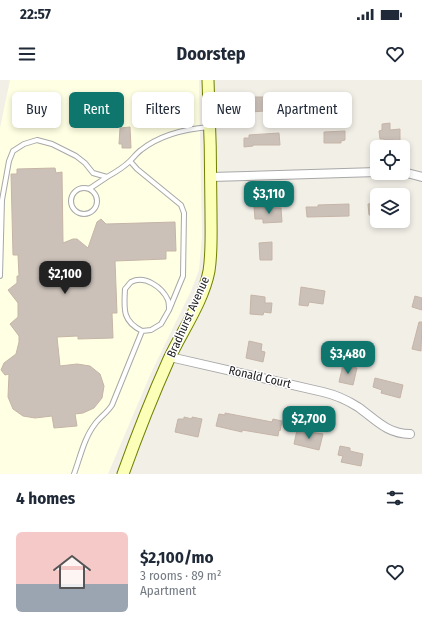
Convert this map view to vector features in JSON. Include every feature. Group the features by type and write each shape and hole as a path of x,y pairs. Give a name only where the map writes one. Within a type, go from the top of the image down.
{"main road":[{"name":"Bradhurst Avenue","path":"208,80 209,92"},
{"name":"Bradhurst Avenue","path":"123,474 150,402 170,357 189,321 204,287 209,271 211,249 210,128"}],"street":[{"path":"211,177 370,172"},
{"path":"410,174 422,177"},
{"name":"Ronald Court","path":"170,357 339,396 358,407 382,426 402,434 410,434"}],"lane":[{"path":"89,189 95,194 97,202 96,206 87,214 79,213 73,207 72,198 76,191 84,188 89,189 117,171 141,150 156,140 172,134 202,128"},
{"path":"0,276 2,200 9,161 13,151 24,144 37,140 52,144 76,156 85,163 93,173 107,177"},
{"path":"130,160 137,169 181,205 184,213 183,276 169,310 161,324 151,330 142,331 132,326 126,316 125,289 132,282 144,280 152,283 161,291 168,300 169,310"},
{"path":"74,474 88,434 95,423 107,413 112,405 142,331"}],"shaded area":[{"path":"10,80 199,80 202,236 199,270 191,291 151,373 108,474 0,474 0,128"}],"building":[{"path":"255,97 263,97 263,111 255,112"},
{"path":"390,123 390,130 400,129 400,140 380,139 379,131 382,130 382,124"},
{"path":"130,127 131,148 122,148 122,144 119,144 120,128"},
{"path":"345,131 345,140 341,141 341,143 324,143 324,132"},
{"path":"279,133 280,145 253,145 244,147 244,138 249,138 249,135"},
{"path":"55,168 56,173 62,172 63,243 77,239 88,248 97,222 101,219 106,224 175,222 176,251 166,251 166,259 115,261 117,313 112,313 113,338 78,339 78,336 57,337 60,366 77,364 90,366 100,374 104,386 102,398 94,408 83,413 75,414 77,426 54,428 52,416 35,418 23,416 13,409 8,397 9,374 5,375 1,370 4,363 16,354 19,342 19,336 10,324 18,317 18,303 8,290 17,283 17,276 19,276 18,255 13,255 11,174 17,174 17,169"},
{"path":"349,204 349,216 307,217 306,207"},
{"path":"368,204 370,204 370,215 369,215"},
{"path":"254,207 281,208 282,222 263,223 263,219 255,219"},
{"path":"272,242 272,260 260,260 259,243"},
{"path":"301,287 325,291 323,304 309,302 308,306 299,305"},
{"path":"251,295 265,297 265,303 272,303 271,313 264,312 263,315 250,314"},
{"path":"415,296 422,298 422,310 412,307"},
{"path":"419,322 422,322 421,351 412,349"},
{"path":"249,341 262,344 261,351 265,352 263,362 246,358"},
{"path":"343,365 357,368 353,385 339,382"},
{"path":"375,378 403,385 400,398 381,393 382,390 373,387"},
{"path":"225,413 272,422 273,419 282,421 280,431 279,430 278,436 242,430 242,432 216,426 219,414 225,415"},
{"path":"184,417 202,419 198,437 175,432 178,419 184,419"},
{"path":"297,430 323,434 319,450 294,444"},
{"path":"340,446 350,448 350,451 363,454 361,466 341,462 343,456 338,455"}]}
